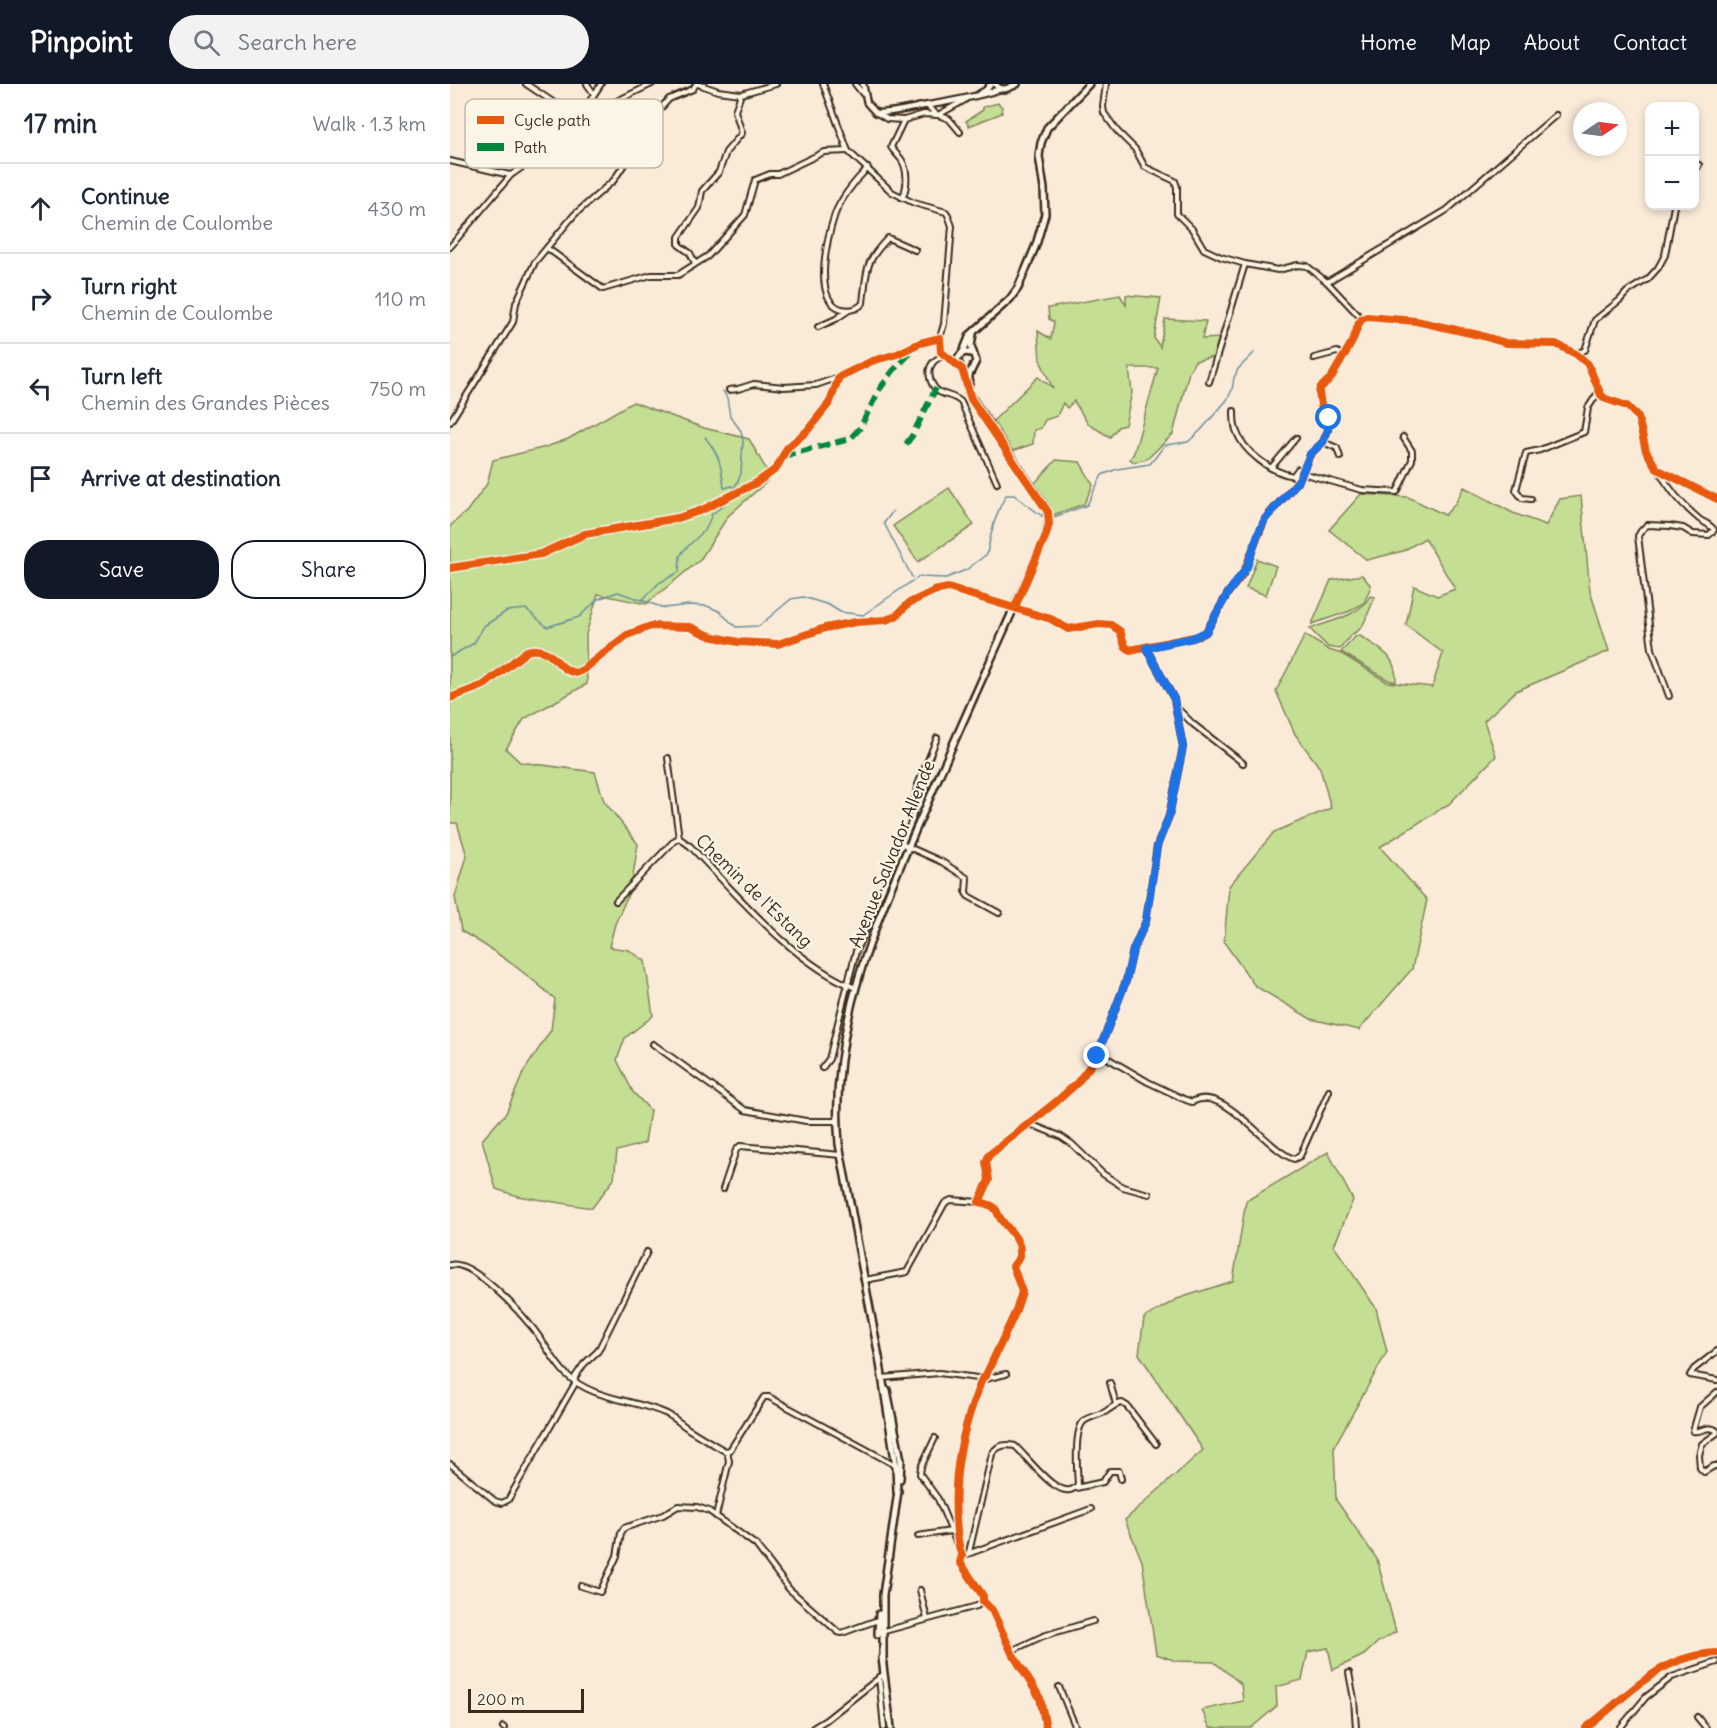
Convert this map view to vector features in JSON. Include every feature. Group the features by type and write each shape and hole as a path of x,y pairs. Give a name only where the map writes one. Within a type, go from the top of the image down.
{"main road":[{"path":"993,84 1001,89 1014,85"},
{"path":"977,406 969,394 960,366 961,353 970,335 1002,307 1018,288 1036,245 1045,214 1039,156 1041,143 1047,128 1089,84"},
{"path":"977,328 971,341 976,361 971,369 969,381 977,406"},
{"path":"961,353 973,353"},
{"path":"960,366 971,369"},
{"name":"Avenue Salvador Allende","path":"891,1728 882,1675 880,1625 901,1460 883,1378 841,1155 838,1121 841,1051 846,1023 875,928 1046,535 1049,518 1046,508 977,406"},
{"name":"Avenue Salvador Allende","path":"883,1378 896,1466 897,1492"},
{"name":"Avenue Salvador Allende","path":"880,1625 883,1595"}],"street":[{"path":"526,84 548,99"},
{"path":"587,84 594,94"},
{"path":"590,99 601,84"},
{"path":"621,99 652,84"},
{"path":"663,106 669,99 693,89 697,84 718,91 741,94 776,84"},
{"path":"823,84 848,151 892,192 902,198 946,212 951,220 944,324 939,348 960,366"},
{"path":"855,84 865,94"},
{"path":"863,84 867,103 876,113 887,119 904,120 924,114 938,115 949,119 960,132"},
{"path":"974,97 993,84"},
{"path":"1106,84 1104,113 1117,131 1135,149 1145,167 1175,181 1177,214 1192,229 1204,249 1245,264 1278,270 1303,265 1328,282 1362,319"},
{"path":"876,113 974,97 1001,89"},
{"path":"695,263 690,253 680,245 679,237 699,207 702,191 719,172 726,152 742,133 735,111 741,94"},
{"path":"938,115 967,98"},
{"path":"927,106 938,115"},
{"path":"1328,282 1447,210 1556,115"},
{"path":"902,198 907,189 904,166 891,147 904,120"},
{"path":"548,248 603,289 651,275 678,275 708,256 745,215 755,180 770,174 778,174 824,152 848,151"},
{"path":"450,161 465,164"},
{"path":"480,168 511,175"},
{"path":"450,247 511,175 521,168"},
{"path":"450,422 513,322 516,303 535,262 574,215 614,180 620,168"},
{"path":"868,168 838,206 830,230 823,273 826,290 832,303 840,309 849,310 858,308 863,303 864,276 868,264 876,249 888,238 915,250"},
{"path":"1576,354 1585,350 1595,320 1627,292 1648,279 1658,268 1665,255 1673,210"},
{"path":"1209,382 1245,264"},
{"path":"818,327 849,310"},
{"path":"1362,319 1380,317 1416,321 1479,334 1506,343 1556,344 1576,354 1588,364 1599,391 1606,399 1628,406 1638,417 1646,451 1672,492 1700,520 1711,525 1714,530 1709,536 1683,528 1647,525 1638,536 1652,649 1669,696"},
{"path":"450,698 484,686 531,650 543,651 571,673 580,672 627,635 651,627 690,627 710,636 738,642 778,644 825,628 856,622 886,620 896,615 909,603 942,588 953,588 1022,609 1051,619 1068,629 1099,624 1111,625 1120,632 1127,649 1132,650 1193,638 1206,632 1228,593 1247,567 1265,519 1303,471 1310,454 1323,442 1328,430 1329,418 1321,405 1318,393 1331,378 1362,319"},
{"path":"729,390 754,384 784,387 816,385 872,361 940,338"},
{"path":"1314,358 1337,352 1344,356"},
{"path":"961,353 946,356 932,364 930,380 939,392 954,396 961,402 997,483"},
{"path":"450,568 541,554 585,534 678,518 702,510 756,483 776,469 788,448 807,431 830,402 839,377"},
{"path":"1531,499 1522,498 1516,490 1526,453 1584,432 1588,408 1599,391"},
{"path":"1234,411 1235,429 1241,439 1260,461 1271,468 1293,476 1298,469 1362,490 1397,492 1412,460 1412,451 1403,437"},
{"path":"1271,468 1296,438"},
{"path":"1323,442 1337,448 1340,457"},
{"path":"1658,469 1717,499"},
{"path":"1008,621 1022,609"},
{"path":"865,1280 907,1272 945,1203 951,1200 979,1202 989,1180 987,1158 1077,1083 1097,1053 1126,981 1133,950 1146,921 1157,846 1169,816 1183,747 1174,699 1146,648"},
{"path":"1175,707 1243,764"},
{"path":"822,1068 829,1059 856,951 912,820 917,788 937,738"},
{"path":"668,758 679,838"},
{"name":"Chemin de l'Estang","path":"616,901 679,838 690,846 794,952 856,988"},
{"path":"902,844 942,862 967,879 966,893 968,896 999,913"},
{"path":"653,1044 745,1110 806,1121 838,1121"},
{"path":"1097,1053 1148,1082 1186,1100 1192,1102 1198,1098 1207,1098 1228,1107 1270,1144 1294,1159 1300,1156 1329,1091"},
{"path":"1029,1124 1060,1136 1072,1144 1103,1174 1123,1187 1149,1194"},
{"path":"723,1189 736,1150 740,1146 841,1155"},
{"path":"450,1464 495,1501 502,1503 508,1500 575,1382 575,1377 584,1364 598,1351 647,1252"},
{"path":"450,1265 456,1263 465,1267 481,1277 504,1297 532,1327 565,1374 575,1382 598,1394 669,1415 727,1451 729,1461 716,1516"},
{"path":"982,1379 1015,1313"},
{"path":"1717,1351 1694,1369 1690,1376 1717,1380"},
{"path":"883,1378 939,1373 982,1379 1006,1374"},
{"path":"1110,1383 1116,1404"},
{"path":"1717,1392 1700,1407 1693,1431 1714,1428 1717,1432 1702,1444 1699,1455 1700,1468 1704,1472 1717,1466"},
{"path":"727,1451 730,1450 764,1397 769,1396 896,1466 899,1468 900,1479"},
{"path":"1076,1488 1078,1484 1076,1460 1083,1423 1116,1404 1122,1403 1127,1406 1156,1444"},
{"path":"935,1438 921,1467 921,1474 938,1499 962,1556"},
{"path":"969,1552 992,1454 998,1448 1008,1444 1015,1446 1054,1486 1068,1491 1103,1482 1113,1470 1119,1471 1120,1479"},
{"path":"581,1586 600,1592 617,1557 621,1533 627,1526 643,1522 678,1506 698,1507 716,1516 756,1545 789,1589 838,1632 880,1625 891,1628 977,1606 983,1602"},
{"path":"1046,1728 1040,1698 1011,1651 992,1610 983,1602 983,1596 960,1562 962,1556 969,1552 1091,1509"},
{"path":"918,1536 951,1531"},
{"path":"920,1590 927,1619"},
{"path":"1011,1651 1043,1636 1093,1621"},
{"path":"1588,1728 1656,1670 1688,1656 1717,1653"},
{"path":"1620,1728 1646,1697 1672,1677 1717,1662"},
{"path":"1350,1673 1356,1728"},
{"path":"813,1728 882,1675"},
{"path":"882,1675 884,1728"},
{"path":"1059,1687 1076,1728"},
{"path":"1697,1717 1707,1728"}],"green space":[{"path":"998,103 1002,107 1002,113 969,126 966,121 983,110 983,107"},
{"path":"1120,295 1126,305 1126,295 1161,298 1154,338 1160,347 1165,319 1206,321 1202,339 1221,338 1214,357 1195,361 1189,372 1173,434 1147,459 1134,462 1130,459 1134,453 1158,368 1129,368 1132,392 1125,425 1118,427 1110,437 1088,424 1074,401 1067,408 1063,403 1057,416 1045,420 1041,428 1034,430 1033,444 1012,451 992,422 1038,377 1052,387 1040,360 1038,331 1051,339 1054,322 1049,319 1048,308"},
{"path":"633,402 704,428 749,439 771,478 728,516 700,560 646,604 598,594 586,634 587,684 524,719 506,749 520,762 595,772 604,801 638,844 631,888 615,924 609,947 629,950 645,961 653,1016 625,1038 617,1060 633,1092 650,1110 645,1143 617,1151 614,1179 592,1208 517,1196 496,1189 482,1140 506,1113 524,1071 551,1030 555,999 510,962 461,931 455,897 467,856 457,823 450,823 450,526 467,511 487,484 493,460 568,439"},
{"path":"1056,460 1080,462 1093,485 1084,504 1053,515 1034,484"},
{"path":"1464,487 1513,513 1546,525 1560,499 1581,496 1590,591 1609,651 1516,691 1484,721 1496,756 1449,804 1380,847 1427,900 1412,969 1359,1030 1311,1019 1255,986 1224,942 1229,886 1274,832 1331,808 1320,768 1295,734 1276,691 1305,635 1329,650 1342,654 1387,682 1432,687 1443,653 1406,625 1414,586 1437,596 1455,589 1425,538 1403,551 1367,560 1329,530 1361,494 1408,497 1445,515 1455,504"},
{"path":"949,488 974,525 918,562 893,526"},
{"path":"1257,559 1276,566 1266,595 1246,588"},
{"path":"1362,575 1371,586 1364,603 1350,611 1312,624 1331,580"},
{"path":"1370,596 1375,597 1364,623 1340,649 1328,647 1310,629 1352,613"},
{"path":"1356,636 1360,636 1386,654 1394,665 1396,682 1388,680 1341,652"},
{"path":"1328,1152 1353,1200 1334,1246 1376,1308 1387,1352 1334,1447 1336,1500 1377,1559 1396,1632 1378,1642 1364,1655 1333,1670 1328,1648 1308,1652 1302,1680 1276,1687 1277,1706 1251,1728 1210,1728 1202,1710 1243,1701 1241,1684 1214,1662 1176,1661 1156,1654 1142,1561 1125,1520 1203,1450 1139,1354 1144,1318 1177,1299 1233,1281 1246,1201"}],"waterway":[{"path":"1051,518 1087,505 1102,475 1117,469 1150,464 1165,445 1188,442 1227,400 1238,369 1254,353"},
{"path":"723,391 727,398 730,416 741,431 743,440 741,474 735,487"},
{"path":"705,437 719,461 724,488 732,486 737,490"},
{"path":"642,600 659,583 679,572 680,556 684,550 706,529 712,514 739,494"},
{"path":"450,657 474,643 484,626 507,611 526,609 547,627 579,617 598,599 618,592 664,608 689,605 707,606 719,611 736,627 759,626 791,599 803,597 829,605 840,612 863,615 918,577 946,578 966,570 987,554 994,524 1006,495 1014,495 1046,519"},
{"path":"893,511 884,523 912,577"}],"marked path":[{"path":"783,456 850,439 860,428 879,390 911,352"},
{"path":"906,444 936,388"}],"cycle path":[{"path":"450,698 484,685 527,651 543,651 564,668 576,673 627,635 651,626 690,627 710,636 738,642 778,644 825,628 856,622 886,620 896,616 909,603 934,591 948,588 1051,619 1068,629 1099,624 1111,625 1120,631 1125,646 1130,650 1199,636 1206,632 1228,593 1243,574 1265,519 1299,480 1310,455 1323,442 1328,430 1328,418 1321,405 1320,388 1331,378 1352,342 1359,323 1367,317 1416,321 1506,343 1556,344 1576,354 1588,364 1601,395 1627,406 1638,417 1646,451 1657,469 1717,499"},
{"path":"450,568 541,554 585,534 678,518 702,510 756,483 776,469 787,448 807,431 830,402 839,377 872,361 940,338 941,352 962,369 971,399 1048,512 1049,524 1046,535 1015,607"},
{"path":"1046,1728 1040,1698 1012,1653 992,1610 983,1601 983,1596 960,1562 962,1556 959,1547 955,1500 961,1448 982,1379 1015,1313 1022,1292 1013,1266 1020,1252 1017,1240 995,1208 979,1202 989,1180 986,1162 989,1155 1077,1083 1097,1056 1126,981 1133,950 1146,921 1157,846 1169,816 1183,747 1174,699 1146,648"},
{"path":"1586,1728 1631,1690 1661,1669 1696,1655 1717,1653"}],"route":[{"path":"1097,1056 1126,981 1133,950 1146,921 1157,846 1169,816 1183,747 1174,699 1146,648 1193,638 1206,632 1228,593 1247,567 1265,519 1299,480 1310,454 1323,442 1328,430 1329,418"}]}
